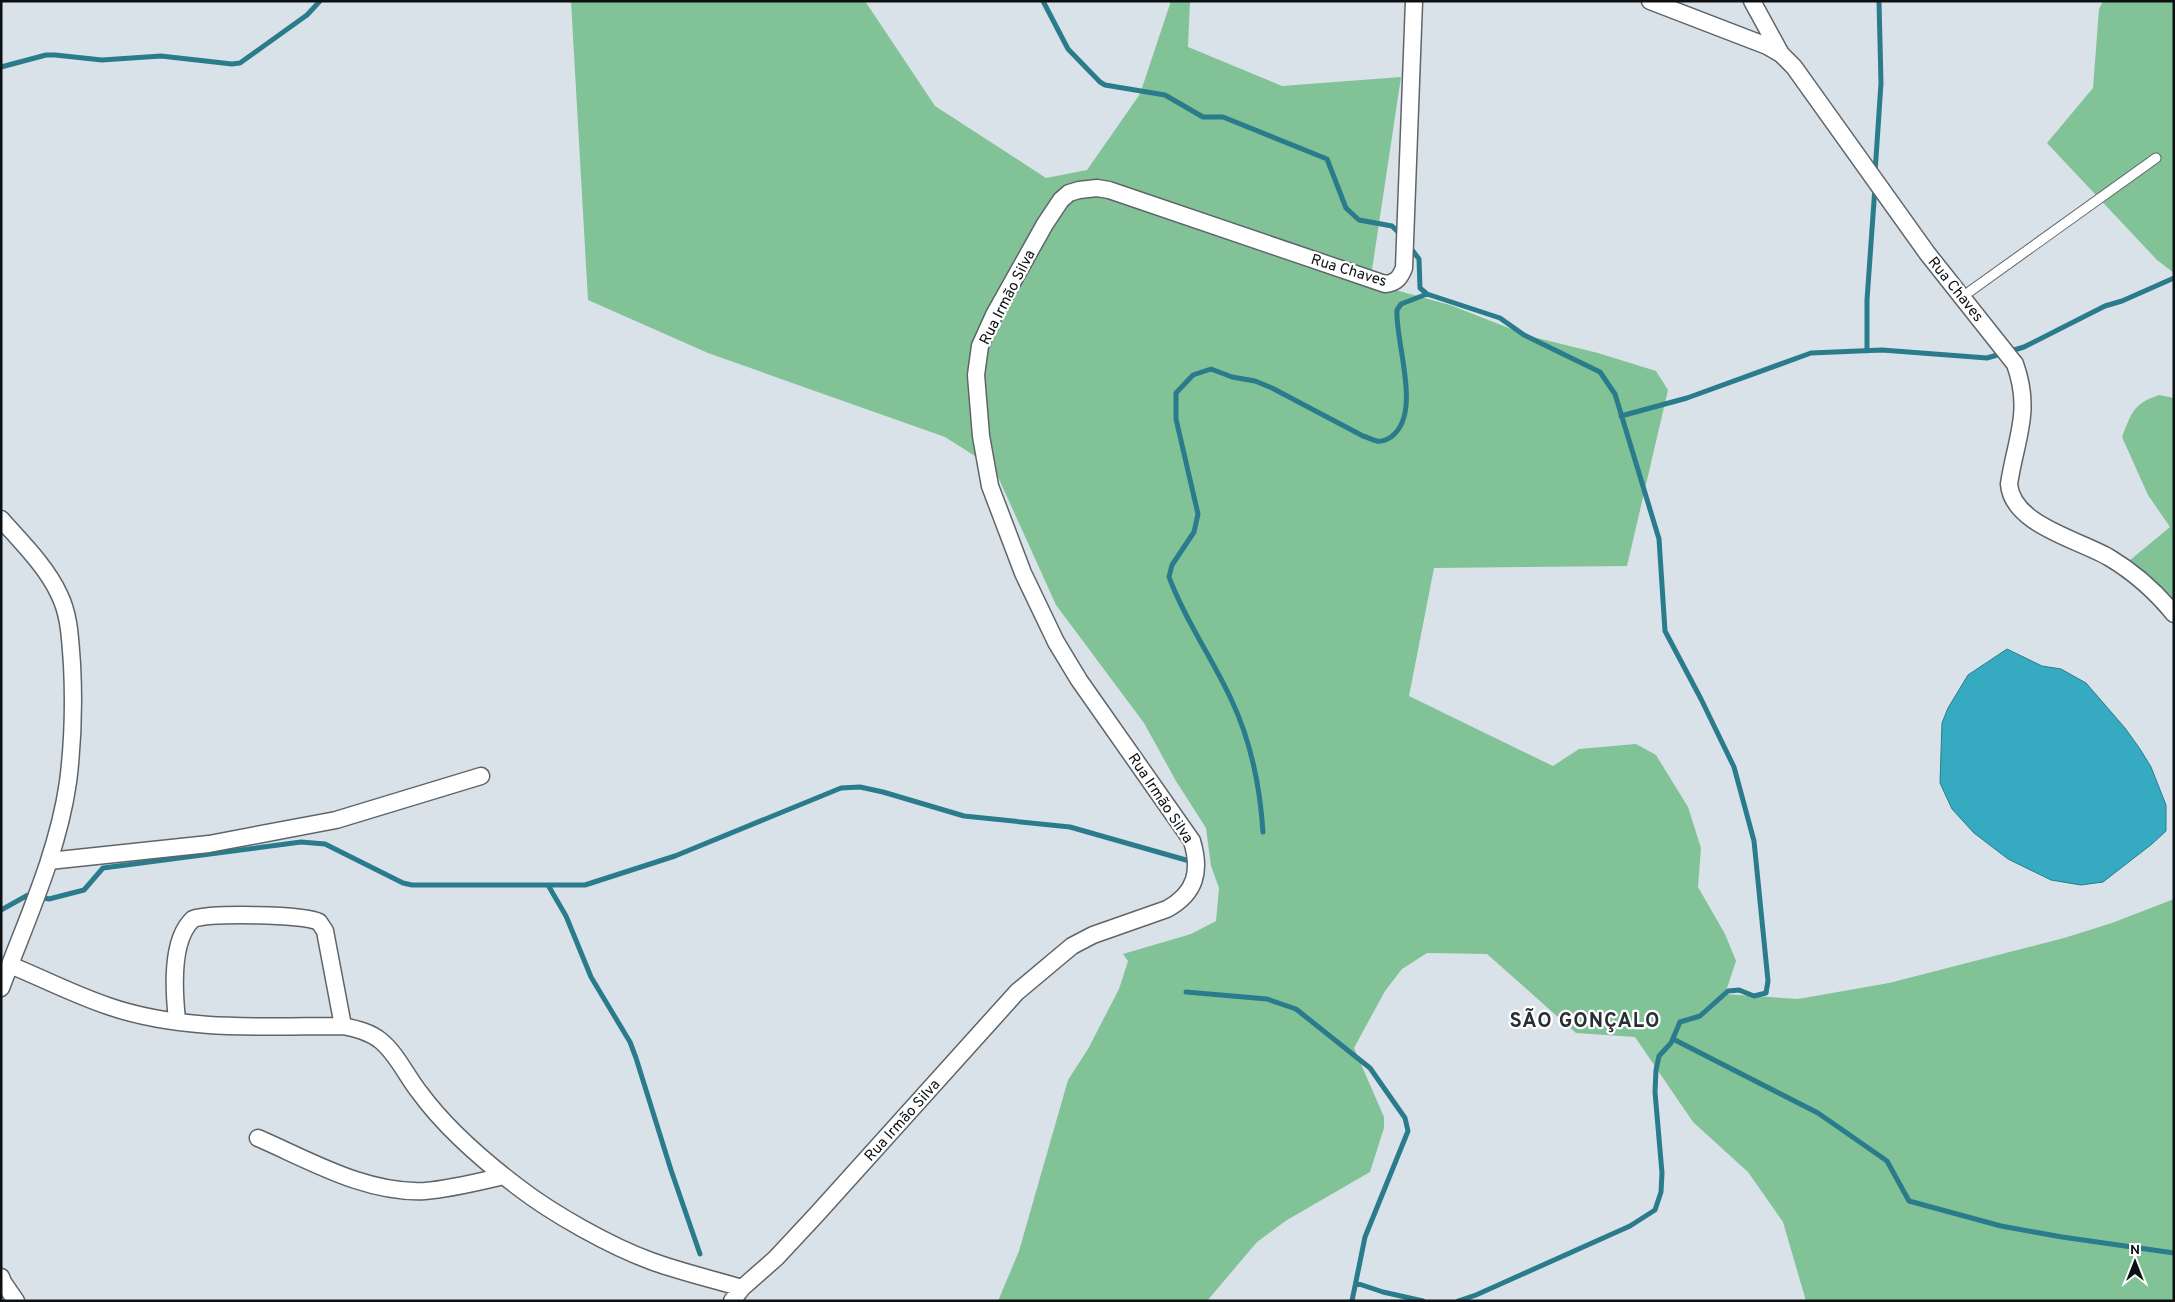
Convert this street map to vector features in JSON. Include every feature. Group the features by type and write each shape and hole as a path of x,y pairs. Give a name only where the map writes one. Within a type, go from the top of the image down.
{"street":[{"name":"Rua Chaves","path":"1089,188 1109,190 1385,284 1393,284 1400,277 1404,268 1414,1"},
{"name":"Rua Chaves","path":"1650,1 1749,39 1781,54 1794,67 1927,253 2007,351 2015,364 2021,381 2024,401 2023,422 2009,484 2014,503 2023,512 2045,527 2109,557 2139,577 2174,614"},
{"path":"1752,1 1781,54"},
{"name":"Rua Irmão Silva","path":"737,1294 776,1258 812,1220 1017,992 1072,946 1093,935 1167,909 1176,904 1184,897 1196,873 1197,858 1192,841 1079,680 1056,642 1024,573 990,486 984,463 976,375 980,346 994,315 1055,208 1069,193 1089,188"},
{"path":"1,519 40,566 59,593 69,618 74,690 68,783 49,861 1,988"},
{"path":"49,861 209,844 336,820 481,776"},
{"path":"178,1020 173,979 186,928 193,919 238,916 301,918 319,922 325,931 343,1026"},
{"path":"10,965 108,1006 178,1020 227,1026 343,1026 359,1029 383,1042 420,1094 455,1132 520,1189 562,1216 617,1246 737,1294"},
{"path":"258,1138 341,1175 373,1185 424,1191 504,1176"},
{"path":"2,1280 16,1301"}],"lane":[{"path":"1962,297 2156,158"}],"green space":[{"path":"571,1 865,1 935,106 1046,178 1087,170 1140,94 1171,1 1190,1 1188,47 1282,86 1401,77 1370,283 1450,305 1529,336 1598,353 1656,371 1668,390 1627,566 1434,568 1409,696 1553,766 1579,749 1636,744 1656,755 1688,807 1701,848 1698,887 1725,934 1736,961 1725,994 1798,999 1889,983 2064,938 2112,923 2174,899 2174,1301 1806,1301 1783,1222 1748,1172 1693,1122 1635,1037 1576,1033 1487,954 1427,953 1402,969 1385,991 1354,1048 1384,1117 1384,1128 1370,1172 1287,1220 1257,1242 1207,1301 998,1301 1019,1251 1068,1080 1088,1049 1119,989 1128,961 1123,954 1191,934 1216,921 1219,888 1211,866 1206,828 1176,781 1144,723 1056,605 994,468 945,437 708,353 588,300"},
{"path":"2103,1 2174,1 2174,273 2157,260 2047,143 2093,88 2099,9"},
{"path":"2159,395 2174,398 2174,618 2129,561 2170,527 2148,495 2122,437 2134,410 2150,398"}],"water":[{"path":"2007,649 2042,666 2061,669 2086,683 2125,728 2151,767 2166,805 2166,831 2103,882 2081,885 2051,880 2008,859 1974,833 1952,809 1940,783 1942,723 1948,708 1968,675"}],"waterway":[{"path":"1,67 46,55 102,60 161,56 232,64 240,63 307,15 320,1"},
{"path":"1043,1 1068,49 1100,82 1105,85 1165,95 1203,117 1223,117 1327,159 1346,208 1359,220 1392,226 1401,235"},
{"path":"1875,173 1881,83 1879,1"},
{"path":"1867,351 1867,300 1875,187"},
{"path":"1409,246 1419,259 1420,288 1427,294 1500,318 1524,335 1600,372 1615,394 1659,539 1665,631 1734,767 1754,841 1768,981 1766,993 1754,996 1739,990 1728,991 1700,1016 1680,1022 1671,1043 1659,1056 1655,1092 1662,1173 1661,1192 1655,1210 1630,1226 1476,1295 1458,1301"},
{"path":"1621,416 1687,398 1811,353 1882,350 1987,358 2024,347 2105,306 2122,301 2174,278"},
{"path":"1263,832 1257,781 1244,731 1231,699 1175,593 1169,577 1172,565 1194,532 1198,514 1176,419 1176,393 1193,375 1211,369 1232,377 1255,381 1272,388 1363,436 1377,441 1387,439 1400,426 1405,412 1405,377 1397,324 1397,310 1401,304 1427,294"},
{"path":"1,910 28,895 49,899 84,890 103,868 301,842 325,844 403,883 412,885 585,885 675,856 841,788 860,787 964,816 1070,827 1193,862"},
{"path":"548,885 566,916 591,977 630,1042 700,1254"},
{"path":"1186,992 1267,999 1296,1009 1370,1068 1405,1118 1408,1131 1365,1237 1352,1301"},
{"path":"1673,1039 1818,1113 1887,1161 1909,1201 2001,1226 2174,1253"},
{"path":"1356,1283 1383,1292 1423,1301"}],"district":[{"name":"SÃO GONÇALO","path":"1585,1020"}]}
